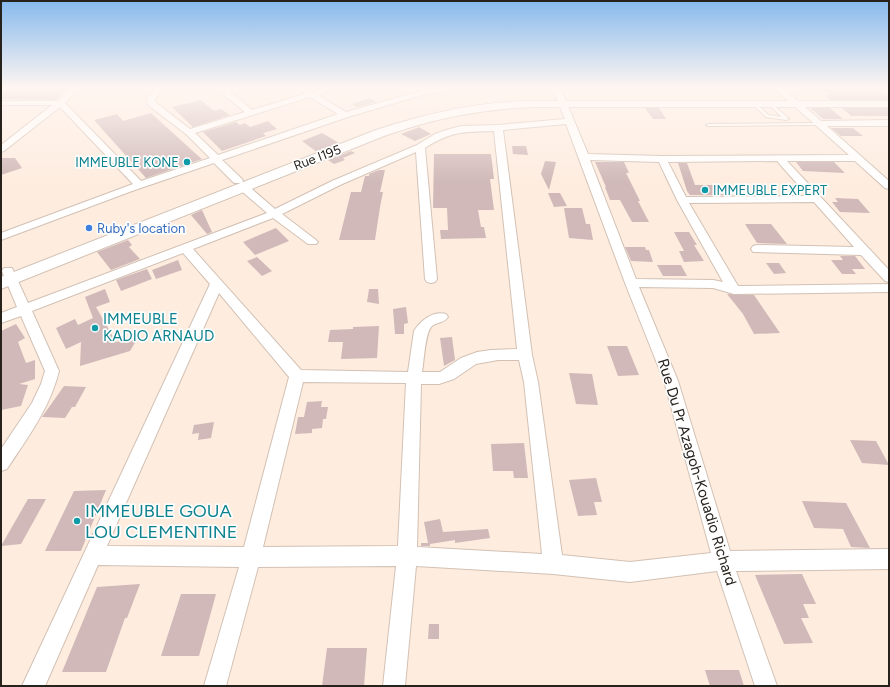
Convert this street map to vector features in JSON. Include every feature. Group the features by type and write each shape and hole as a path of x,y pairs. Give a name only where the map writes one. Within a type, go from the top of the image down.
{"main road":[{"name":"Rue I195","path":"6,276 240,184 423,119"}],"street":[{"path":"1,149 39,119"},
{"path":"75,119 139,186"},
{"path":"172,119 189,132 240,184 274,214 312,242"},
{"path":"189,132 231,119"},
{"path":"1,238 139,186 331,119"},
{"path":"814,119 889,186"},
{"path":"1,318 274,214 336,183 420,146 438,136 461,129 498,128 569,121"},
{"name":"Rue Du Pr Azagoh-Kouadio Richard","path":"569,121 631,283 671,381 723,561 766,686"},
{"path":"820,124 885,123 889,130"},
{"path":"498,128 525,354 531,382 553,564"},
{"path":"420,146 431,278"},
{"path":"584,157 662,159 859,158"},
{"path":"779,158 889,278"},
{"path":"662,159 682,200 734,290"},
{"path":"682,200 817,199"},
{"path":"185,248 218,283 297,376 439,378 456,371 458,367 482,356 525,354"},
{"path":"757,249 864,251"},
{"path":"1,463 44,397 50,383 52,371 25,308 6,276"},
{"path":"33,686 218,283"},
{"path":"631,283 713,284 734,290 889,288"},
{"path":"394,686 407,556 414,378 421,330 427,324 441,317"},
{"path":"215,686 251,557 297,376"},
{"path":"93,555 251,557 407,556 553,564 630,572 723,561 889,559"}],"lane":[{"path":"786,119 791,124"},
{"path":"708,125 820,124"}],"building":[{"path":"121,119 123,121 130,119 158,119 202,159 146,178 94,120"},
{"path":"185,119 217,119 193,127"},
{"path":"268,121 277,129 263,133 266,136 222,151 203,132 236,122 240,125 245,123 250,127"},
{"path":"419,127 431,134 415,141 401,134"},
{"path":"831,128 853,128 863,136 841,136"},
{"path":"322,133 339,143 317,152 302,141"},
{"path":"512,146 526,146 528,155 513,154"},
{"path":"351,151 355,153 343,158 345,160 334,164 328,160"},
{"path":"434,154 491,154 494,179 490,179 494,210 478,210 481,227 484,227 486,238 441,239 440,230 448,230 447,208 433,208"},
{"path":"1,158 15,158 22,168 1,175"},
{"path":"545,161 556,162 549,190 541,174"},
{"path":"595,162 624,162 629,173 626,173 649,222 632,222 620,200 610,200"},
{"path":"796,162 834,162 845,173 803,171"},
{"name":"IMMEUBLE EXPERT","path":"678,163 687,163 695,185 719,185 726,195 690,195 687,191"},
{"path":"379,170 385,170 380,192 383,192 375,240 339,240 351,192 361,192 365,176 369,176 369,174"},
{"path":"548,193 560,193 567,206 554,207"},
{"path":"835,198 858,199 870,213 840,212 832,202 838,202"},
{"path":"564,208 582,208 586,224 590,224 593,240 569,238"},
{"path":"202,210 212,232 207,234 191,215"},
{"path":"745,224 771,224 787,244 757,243"},
{"path":"276,228 289,241 255,255 243,242"},
{"path":"674,232 689,232 697,245 694,245 704,261 684,262 679,251 684,251"},
{"path":"128,240 132,245 129,247 140,259 111,270 97,252"},
{"path":"625,247 645,247 646,250 649,250 653,262 631,261"},
{"path":"840,256 855,256 865,269 852,269 856,274 842,274 831,260 843,260"},
{"path":"257,257 272,271 262,276 247,261"},
{"path":"178,260 182,270 156,279 152,270"},
{"path":"766,263 779,263 786,273 774,274"},
{"path":"657,265 681,265 687,276 663,276"},
{"path":"147,269 152,279 121,291 116,280"},
{"path":"105,289 110,302 96,307 116,342 139,336 130,351 80,366 81,342 66,349 56,328 75,319 78,325 93,318 85,297"},
{"path":"369,289 378,289 379,304 367,302"},
{"path":"727,294 754,295 780,333 754,334 743,314"},
{"path":"406,307 408,323 404,324 404,334 395,334 393,309"},
{"path":"16,324 25,338 18,342 26,363 35,360 35,379 19,384 28,385 21,406 1,410 1,331"},
{"path":"379,326 377,358 341,359 343,342 328,342 330,330"},
{"path":"452,337 455,360 444,366 440,338"},
{"path":"607,346 627,346 639,375 618,376"},
{"path":"569,373 592,374 598,405 576,404"},
{"path":"64,386 86,387 75,407 72,407 65,418 42,417"},
{"path":"322,401 321,407 328,407 326,419 323,419 322,428 312,429 312,433 295,434 298,417 304,417 307,402"},
{"path":"214,422 211,438 198,440 199,433 192,434 194,425"},
{"path":"850,440 876,441 889,465 862,463"},
{"path":"524,443 528,478 514,478 513,471 493,471 491,444"},
{"path":"596,478 602,502 594,502 597,515 578,516 569,480"},
{"name":"IMMEUBLE GOUA LOU CLEMENTINE","path":"106,490 81,551 45,551 74,491"},
{"path":"28,499 46,499 21,544 1,546"},
{"path":"802,501 846,503 870,548 851,547 843,529 814,528"},
{"path":"440,519 443,532 488,529 490,538 455,543 455,540 430,544 430,546 421,546 421,543 428,543 424,522"},
{"path":"802,574 816,604 803,604 809,618 801,618 813,643 784,644 755,575"},
{"path":"140,584 127,618 125,618 106,672 62,672 97,587"},
{"path":"181,594 216,594 199,656 161,656"},
{"path":"429,624 439,624 439,639 428,639"},
{"path":"327,648 367,648 364,686 322,686"},
{"path":"705,670 739,670 744,686 710,686"}],"place":[{"name":"IMMEUBLE KONE","path":"187,162"},
{"name":"IMMEUBLE EXPERT","path":"705,190"},
{"name":"Ruby's location","path":"89,228"},
{"name":"IMMEUBLE KADIO ARNAUD","path":"95,328"},
{"name":"IMMEUBLE GOUA LOU CLEMENTINE","path":"77,521"}]}
